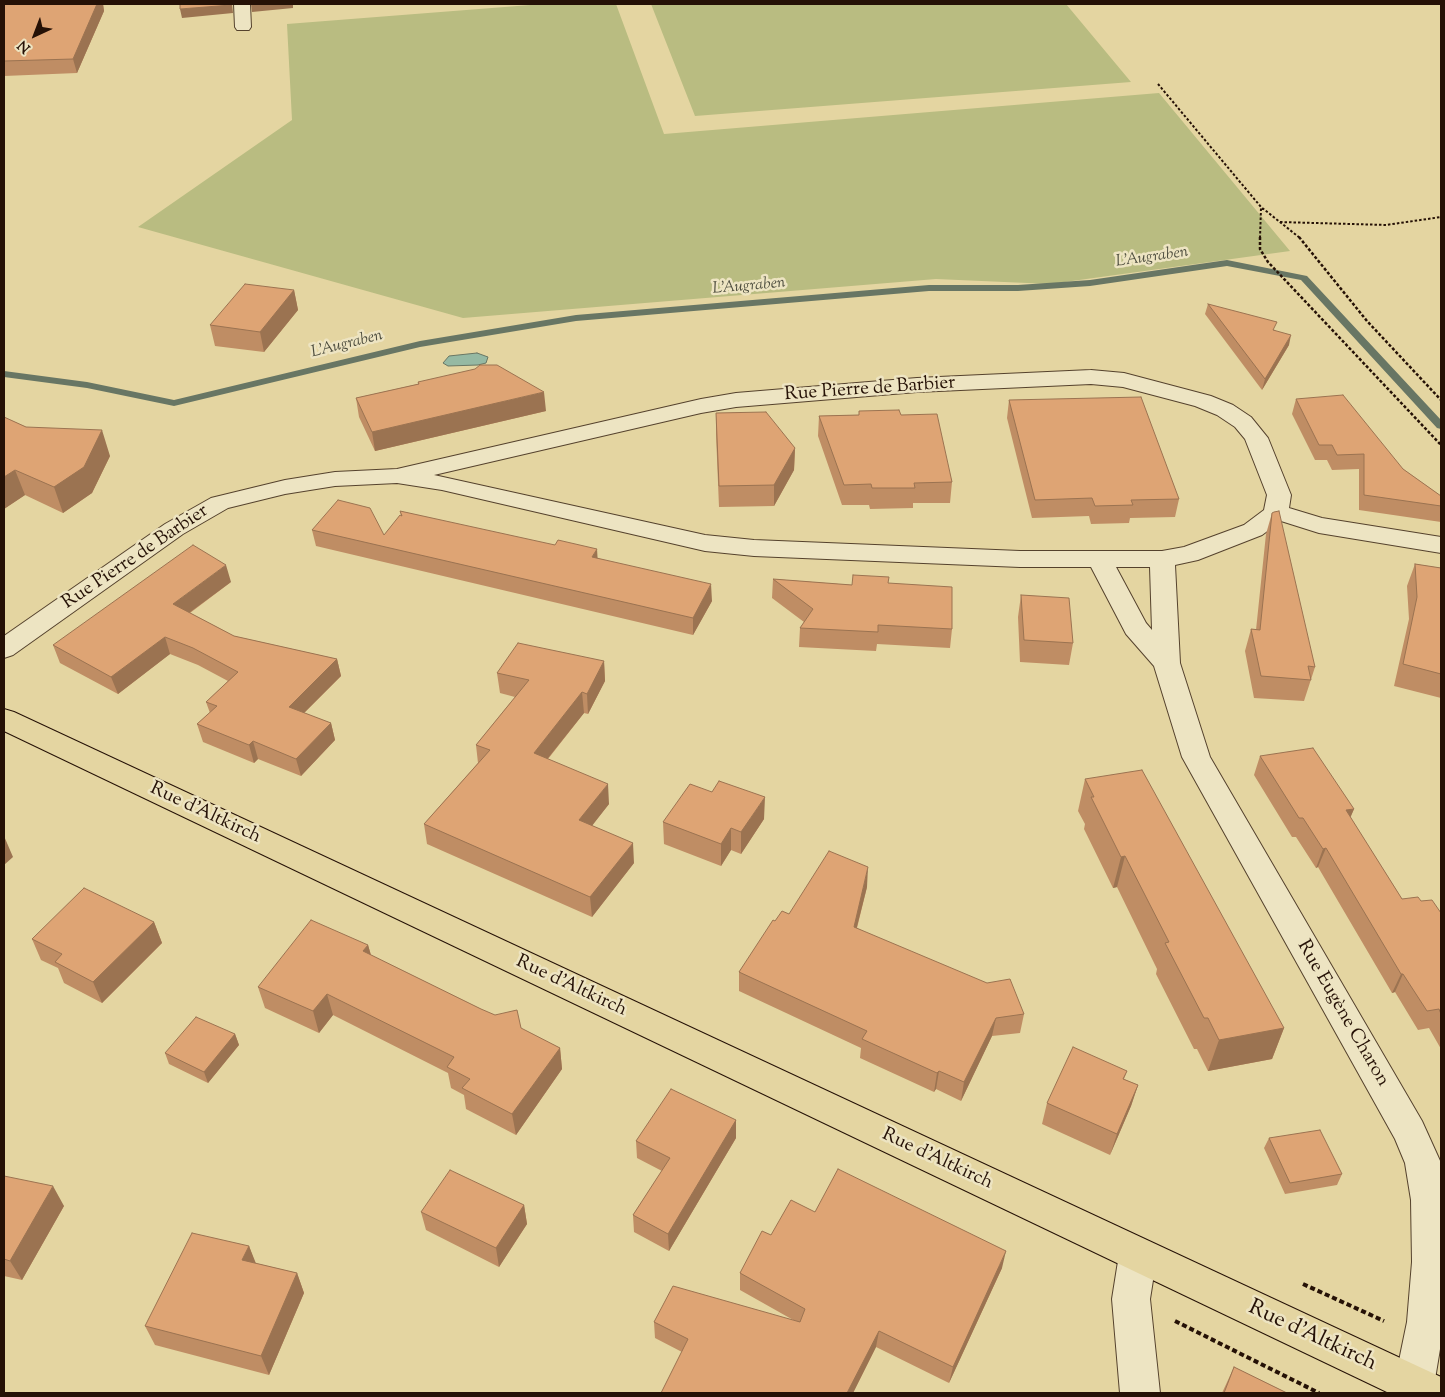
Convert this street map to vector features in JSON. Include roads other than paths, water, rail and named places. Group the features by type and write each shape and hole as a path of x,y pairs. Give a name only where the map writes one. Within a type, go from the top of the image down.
{"main road":[{"name":"Rue d'Altkirch","path":"4,719 1423,1389"}],"street":[{"path":"242,4 244,26"},
{"name":"Rue Pierre de Barbier","path":"4,649 174,529 220,503 285,487 335,479 397,476 701,406 736,400 917,385 1091,377 1124,380 1203,401 1225,410 1243,422 1256,438 1279,495 1276,512 1266,522 1253,530 1189,554 1162,559 1100,560 886,555 754,548 706,543 442,483 397,476"},
{"path":"1276,512 1319,525 1441,545"},
{"name":"Rue Eugène Charon","path":"1162,559 1167,663 1196,758 1410,1132 1423,1163 1429,1200 1431,1262 1423,1389"},
{"name":"Rue Eugène Charon","path":"1100,560 1135,628 1167,663"},
{"path":"1138,1255 1131,1299 1140,1393"}],"waterway":[{"name":"L'Augraben","path":"4,374 87,385 174,403 420,344 576,318 929,288 1018,288 1090,283 1227,263 1304,278 1441,426"}]}
